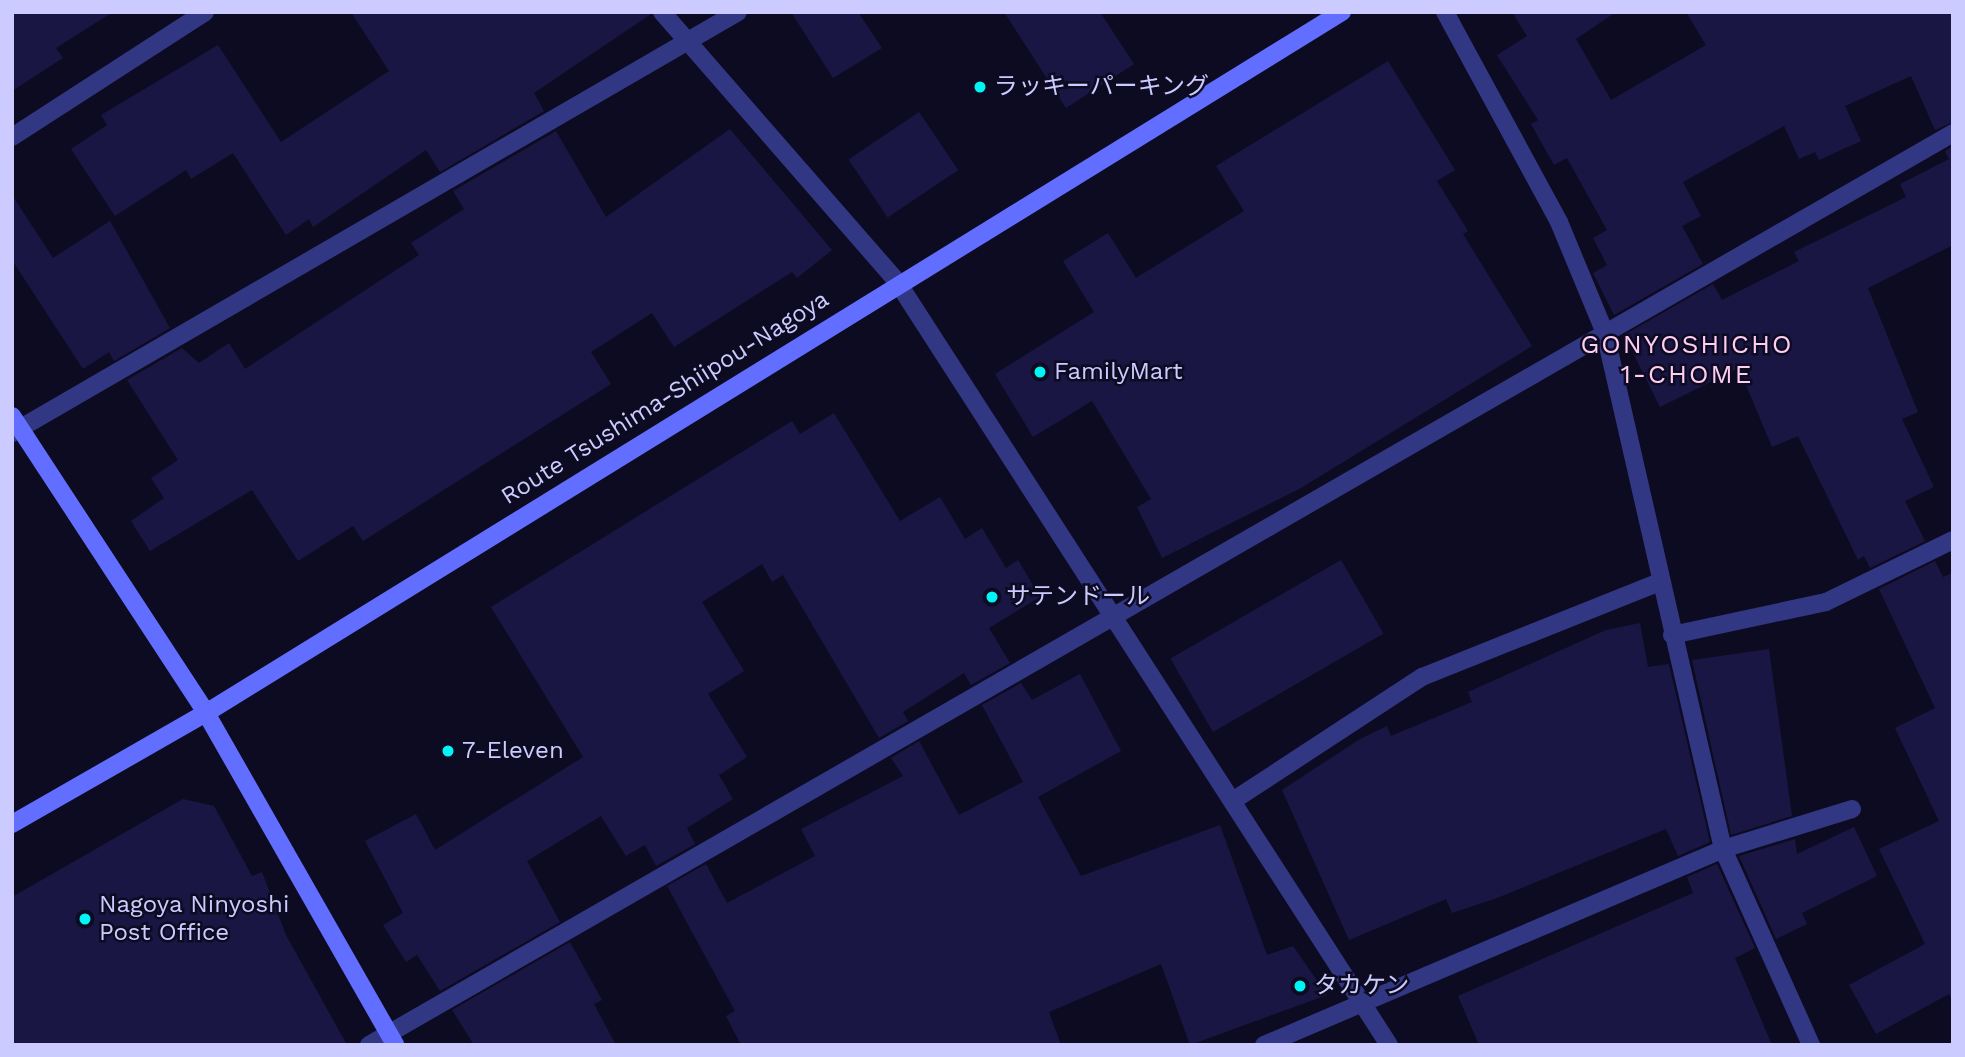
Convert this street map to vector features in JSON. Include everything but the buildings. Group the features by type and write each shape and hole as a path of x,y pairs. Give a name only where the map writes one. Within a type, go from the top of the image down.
{"main road":[{"name":"Route Tsushima-Shiipou-Nagoya","path":"12,824 206,713 898,283 1342,12"},
{"path":"15,426 206,713 392,1039"}],"street":[{"path":"12,137 205,12"},
{"path":"663,12 898,283 1110,619 1234,800 1389,1045"},
{"path":"15,426 690,44 738,12"},
{"path":"1445,12 1559,222 1605,333 1659,582 1723,849 1811,1045"},
{"path":"369,1045 392,1039 1110,619 1953,134"},
{"path":"1672,635 1826,602 1953,540"},
{"path":"1234,800 1422,677 1659,582"},
{"path":"1264,1045 1723,849 1852,808"}],"place":[{"name":"ラッキーパーキング","path":"980,87"},
{"name":"FamilyMart","path":"1040,372"},
{"name":"サテンドール","path":"992,597"},
{"name":"7-Eleven","path":"448,751"},
{"name":"Nagoya Ninyoshi Post Office","path":"85,919"},
{"name":"タカケン","path":"1300,986"}],"district":[{"name":"GONYOSHICHO 1-CHOME","path":"1687,360"}]}
